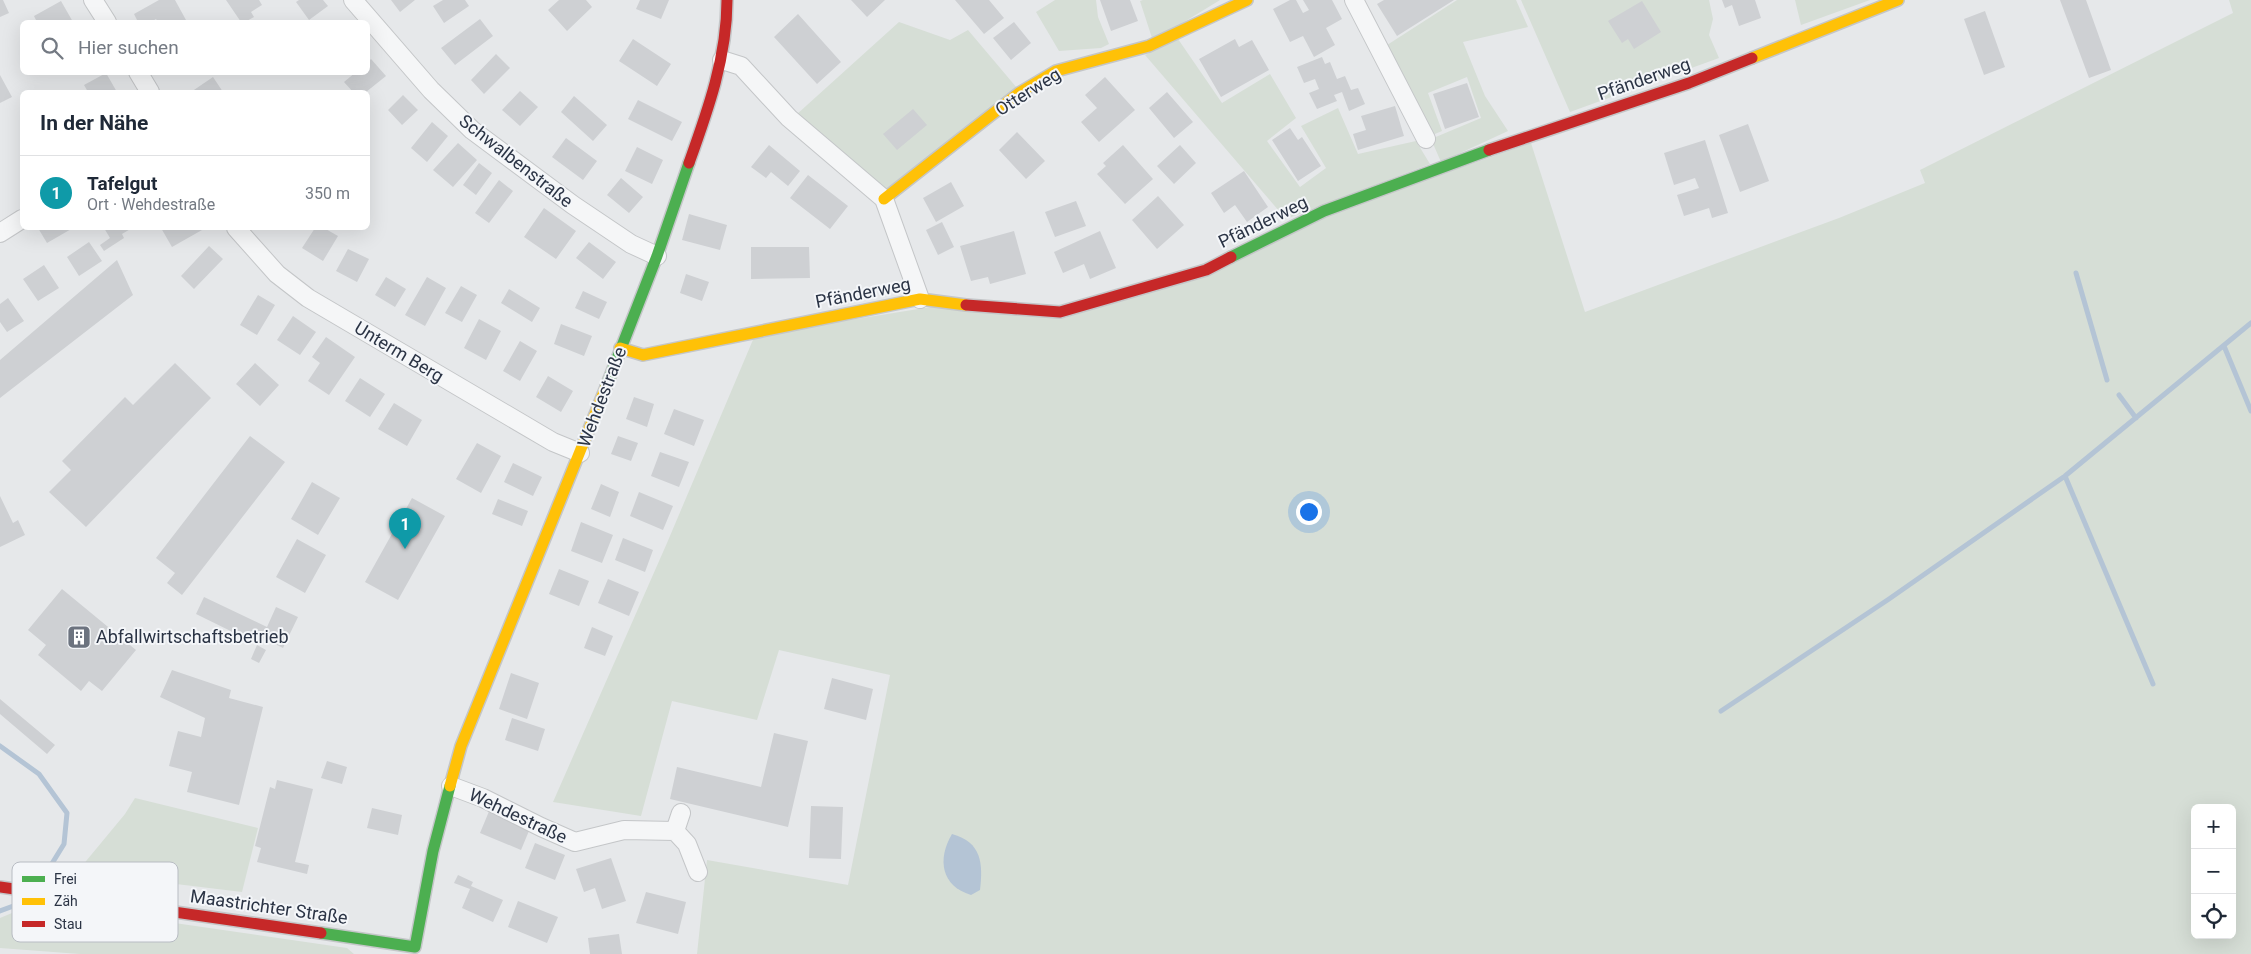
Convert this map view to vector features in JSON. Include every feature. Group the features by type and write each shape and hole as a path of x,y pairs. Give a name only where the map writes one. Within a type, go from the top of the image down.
{"street":[{"path":"93,0 106,20"},
{"name":"Schwalbenstraße","path":"353,0 424,83 472,130 573,205 631,244 657,256"},
{"name":"Wehdestraße","path":"414,950 433,851 461,746 580,453 657,256 707,113 722,60 728,25 727,0"},
{"name":"Otterweg","path":"884,199 1019,94 1056,71 1149,46 1246,0"},
{"path":"1354,0 1426,139"},
{"name":"Pfänderweg","path":"620,348 642,355 920,300 1060,312 1206,270 1324,211 1510,142 1689,82 1898,0"},
{"path":"722,60 741,66 789,118 884,199 920,300"},
{"path":"140,75 149,90"},
{"path":"0,234 20,220"},
{"name":"Unterm Berg","path":"238,230 277,274 308,298 553,442 580,453"},
{"name":"Wehdestraße","path":"450,786 483,798 540,827 575,842 624,830 675,831"},
{"path":"681,813 675,831 687,844 698,872"},
{"name":"Maastrichter Straße","path":"178,914 414,950"}],"shaded area":[{"path":"1055,0 1096,0 1098,17 1109,44 1101,48 1059,51 1036,12"},
{"path":"1220,0 1153,41 1140,1"},
{"path":"1457,0 1516,0 1528,27 1463,42 1485,96 1508,131 1441,162 1431,139 1481,118 1467,77 1428,93 1442,131 1430,136 1384,47"},
{"path":"1521,0 1709,0 1713,19 1709,35 1719,58 1570,112"},
{"path":"1795,0 1870,0 1801,25"},
{"path":"2229,0 2251,0 2251,954 697,954 707,860 848,885 890,675 779,650 757,720 672,701 641,816 553,802 667,543 755,335 931,307 1065,318 1328,214 1531,143 1585,312 1839,218 1925,183 1920,170 2233,13"},
{"path":"899,22 950,40 968,30 1017,88 883,191 796,115"},
{"path":"1178,39 1222,103 1270,74 1296,118 1267,141 1300,187 1326,168 1301,126 1338,108 1358,154 1416,141 1430,164 1286,219 1145,55"},
{"path":"135,798 258,828 242,892 178,884 178,862 85,862 125,814"},
{"path":"12,913 12,942 178,942 178,924 347,948 354,954 80,954 0,948 0,918"}],"water":[{"path":"952,834 969,842 975,848 978,855 981,871 980,890 971,895 953,885 945,870 944,853"}],"building":[{"path":"0,0 3,0 9,13 0,17"},
{"path":"159,0 175,0 186,20 137,20 134,14"},
{"path":"226,0 259,0 262,5 251,12 254,17 249,20 240,20"},
{"path":"299,0 323,0 328,6 309,20 296,2"},
{"path":"391,0 415,0 400,12"},
{"path":"443,0 465,0 469,6 444,23 433,6"},
{"path":"559,0 586,0 592,7 567,31 548,10"},
{"path":"640,0 669,0 661,19 636,9"},
{"path":"851,0 885,0 867,17"},
{"path":"955,0 989,0 1004,18 984,34"},
{"path":"1100,0 1130,0 1138,21 1111,31"},
{"path":"1290,0 1296,0 1303,13 1309,10 1303,0 1332,0 1342,19 1326,28 1335,45 1314,57 1303,36 1290,42 1273,9"},
{"path":"1384,0 1454,0 1397,36 1377,4"},
{"path":"1722,0 1755,0 1761,18 1739,26 1732,5 1725,8"},
{"path":"2060,0 2086,0 2111,70 2089,78"},
{"path":"61,1 72,20 36,20 34,16"},
{"path":"1642,1 1661,32 1634,49 1628,39 1622,43 1608,21"},
{"path":"1985,11 2005,67 1984,75 1964,19"},
{"path":"798,14 841,62 817,84 774,37"},
{"path":"480,19 493,36 455,65 441,48"},
{"path":"1014,22 1031,43 1011,60 993,38"},
{"path":"633,39 671,64 657,86 619,61"},
{"path":"1235,39 1239,47 1252,40 1269,70 1221,97 1199,59"},
{"path":"496,54 510,68 484,94 471,80"},
{"path":"1322,57 1325,64 1330,62 1337,79 1345,76 1351,90 1358,88 1365,104 1349,111 1342,92 1334,95 1337,101 1317,109 1309,93 1319,89 1315,79 1304,83 1297,67"},
{"path":"370,60 386,76 368,90 351,90 344,82 352,75 370,75"},
{"path":"0,75 12,97 0,103"},
{"path":"102,75 107,75 116,90 87,90 84,85"},
{"path":"213,77 222,90 194,90"},
{"path":"1105,77 1135,110 1099,142 1081,122 1097,108 1085,95"},
{"path":"1467,83 1479,117 1445,129 1433,94"},
{"path":"520,91 538,107 520,126 502,110"},
{"path":"1167,92 1193,122 1174,138 1149,108"},
{"path":"403,95 418,110 402,125 388,110"},
{"path":"574,96 607,125 593,141 561,112"},
{"path":"638,100 682,122 672,141 628,119"},
{"path":"1395,106 1404,136 1358,150 1353,134 1366,130 1361,116"},
{"path":"913,109 927,125 897,150 883,134"},
{"path":"432,122 448,136 427,162 411,148"},
{"path":"1748,124 1769,181 1740,192 1719,135"},
{"path":"1290,128 1298,140 1302,137 1321,166 1298,181 1272,140"},
{"path":"1017,132 1045,161 1026,179 999,150"},
{"path":"566,138 597,161 583,180 552,157"},
{"path":"1705,140 1728,213 1712,218 1709,208 1684,216 1677,195 1699,188 1695,178 1674,185 1664,153"},
{"path":"458,143 477,160 453,187 433,170"},
{"path":"769,145 800,171 788,186 771,172 766,178 751,167"},
{"path":"1123,145 1153,179 1125,204 1097,174 1106,166 1103,163"},
{"path":"1180,145 1196,163 1174,184 1157,166"},
{"path":"637,147 663,160 652,184 625,171"},
{"path":"479,163 492,173 476,195 463,185"},
{"path":"1244,171 1268,207 1247,222 1235,205 1224,213 1211,193"},
{"path":"808,175 848,206 830,229 790,198"},
{"path":"621,178 643,197 629,213 607,195"},
{"path":"499,180 513,191 489,223 475,213"},
{"path":"951,182 964,206 936,222 923,198"},
{"path":"1158,196 1184,225 1157,249 1132,220"},
{"path":"1076,201 1086,226 1055,237 1045,212"},
{"path":"544,208 576,231 556,259 524,237"},
{"path":"689,214 727,225 720,250 682,240"},
{"path":"942,222 954,247 938,255 926,230"},
{"path":"39,230 70,230 47,243"},
{"path":"105,230 129,230 122,234 124,238 104,251 100,245 110,238"},
{"path":"162,230 202,230 172,247"},
{"path":"314,230 328,230 338,236 323,261 302,248"},
{"path":"1014,231 1026,274 990,284 988,277 971,281 960,246"},
{"path":"1100,231 1116,268 1090,279 1084,264 1063,273 1054,252"},
{"path":"89,242 102,261 79,276 67,257"},
{"path":"589,242 616,262 603,279 576,258"},
{"path":"209,246 223,259 194,289 181,276"},
{"path":"751,247 809,247 810,278 751,279"},
{"path":"348,249 369,259 357,282 336,271"},
{"path":"117,260 133,295 0,398 0,360"},
{"path":"44,265 59,288 38,301 23,279"},
{"path":"686,274 709,282 702,301 680,293"},
{"path":"386,277 406,289 395,307 375,295"},
{"path":"427,277 446,288 425,326 405,315"},
{"path":"461,286 477,295 462,322 445,313"},
{"path":"509,289 540,308 532,322 501,303"},
{"path":"583,291 607,302 599,319 575,308"},
{"path":"258,295 275,305 257,335 240,325"},
{"path":"8,298 24,321 7,332 0,322 0,304"},
{"path":"293,316 316,332 300,355 277,340"},
{"path":"479,319 501,331 486,360 464,348"},
{"path":"561,324 592,336 584,356 554,344"},
{"path":"326,337 355,357 329,395 308,381 320,363 312,357"},
{"path":"520,341 537,351 520,381 503,371"},
{"path":"175,363 211,398 86,527 49,492 71,470 62,461 125,397 133,405"},
{"path":"255,363 279,385 260,406 236,384"},
{"path":"548,376 573,391 561,412 536,397"},
{"path":"360,378 385,394 370,417 345,401"},
{"path":"634,397 654,404 647,427 626,419"},
{"path":"394,403 422,420 407,446 378,429"},
{"path":"674,409 704,420 694,446 664,434"},
{"path":"250,436 285,462 182,595 167,583 175,573 156,558"},
{"path":"618,436 638,443 631,461 611,454"},
{"path":"477,443 501,456 481,493 456,479"},
{"path":"660,452 689,462 679,487 651,476"},
{"path":"513,463 542,477 533,496 504,482"},
{"path":"312,482 340,498 318,535 291,519"},
{"path":"601,484 619,492 610,517 591,509"},
{"path":"639,492 673,506 663,530 630,516"},
{"path":"0,496 13,523 18,520 25,535 0,547"},
{"path":"412,498 445,516 398,600 365,582"},
{"path":"498,499 528,511 522,526 492,514"},
{"path":"581,522 613,535 602,563 571,551"},
{"path":"623,538 653,550 645,572 615,560"},
{"path":"297,539 326,555 305,593 276,577"},
{"path":"559,569 589,581 579,606 549,594"},
{"path":"608,579 639,592 629,616 598,603"},
{"name":"Abfallwirtschaftsbetrieb","path":"62,589 136,650 102,691 89,681 81,691 38,655 46,645 28,630"},
{"path":"204,597 267,627 276,607 298,617 283,648 257,635 253,642 196,614"},
{"path":"592,627 613,636 605,656 584,648"},
{"path":"257,645 266,650 259,663 251,659"},
{"path":"172,670 231,690 229,698 263,707 239,805 187,792 192,772 169,766 178,731 201,737 205,718 160,697"},
{"path":"511,673 539,683 527,719 499,709"},
{"path":"832,678 873,689 866,720 824,709"},
{"path":"0,699 55,745 47,754 0,714"},
{"path":"512,718 545,729 538,751 505,740"},
{"path":"774,733 808,741 788,827 670,799 677,767 761,787"},
{"path":"327,761 347,767 342,784 321,778"},
{"path":"277,780 313,789 295,862 309,865 307,874 257,862 261,848 255,846 270,787 275,789"},
{"path":"811,806 843,807 841,859 809,858"},
{"path":"372,808 402,815 398,835 367,828"},
{"path":"490,809 531,826 521,850 480,833"},
{"path":"535,843 565,855 555,880 525,868"},
{"path":"611,858 626,901 602,909 595,888 584,892 576,869"},
{"path":"458,875 473,882 471,886 503,900 493,922 462,908 470,889 454,883"},
{"path":"646,892 686,902 678,934 636,923"},
{"path":"518,901 558,917 547,943 508,927"},
{"path":"619,934 622,954 590,954 588,938"}],"waterway":[{"path":"2076,273 2107,380"},
{"path":"1721,711 1889,599 2065,476 2251,323"},
{"path":"2224,346 2251,411"},
{"path":"2119,395 2136,418"},
{"path":"2065,476 2153,684"},
{"path":"0,746 39,774 67,813 64,844 53,862"},
{"path":"0,911 12,907"}],"traffic: fast":[{"path":"1231,257 1324,211 1489,150"},
{"path":"606,387 657,256 689,163"},
{"path":"321,933 415,947 433,851 450,786"}],"traffic: slow":[{"path":"884,199 1019,93 1056,71 1149,46 1247,0"},
{"path":"1752,58 1898,0"},
{"path":"620,348 643,355 920,299 966,305"},
{"path":"450,786 461,746 606,387"}],"traffic: jam":[{"path":"689,163 703,123 720,63 724,42 727,0"},
{"path":"1489,150 1689,83 1752,58"},
{"path":"966,305 1060,312 1206,270 1231,257"},
{"path":"0,887 12,889"},
{"path":"178,913 321,933"}],"place":[{"name":"Tafelgut","path":"405,549"},
{"name":"Abfallwirtschaftsbetrieb","path":"79,637"}]}
